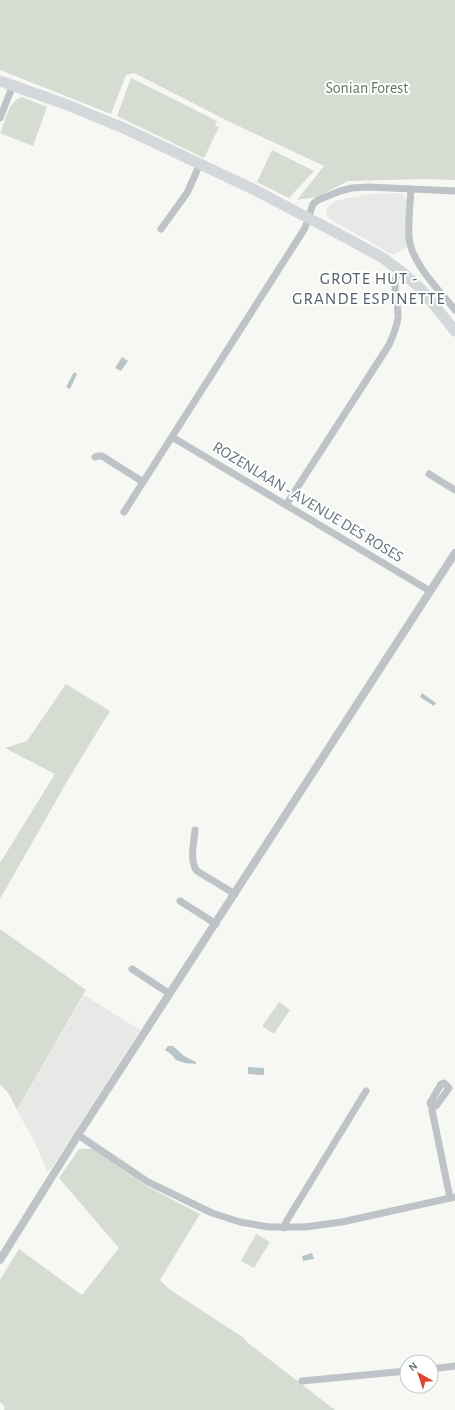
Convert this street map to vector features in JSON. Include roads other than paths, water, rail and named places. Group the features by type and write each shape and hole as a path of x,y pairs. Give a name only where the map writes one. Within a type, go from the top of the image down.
{"main road":[{"path":"0,80 110,122 255,190 383,258 421,289 455,331"}],"street":[{"path":"0,118 13,85"},
{"path":"161,229 187,193 200,164"},
{"path":"124,512 305,228 312,204 340,191 352,188 368,187 455,191"},
{"path":"411,189 409,235 414,255 421,267 455,310"},
{"path":"286,505 389,345 398,317 395,278 399,270"},
{"name":"ROZENLAAN - AVENUE DES ROSES","path":"172,437 430,591"},
{"path":"95,457 102,456 143,482"},
{"path":"429,474 455,490"},
{"path":"0,1260 78,1135 455,553"},
{"path":"195,830 192,859 197,871 235,894"},
{"path":"180,901 216,924"},
{"path":"132,968 170,994"},
{"path":"284,1228 286,1222 366,1091"},
{"path":"78,1135 148,1182 206,1211 240,1222 284,1228 305,1228 342,1222 453,1197 432,1115 432,1107"},
{"path":"439,1367 455,1366"},
{"path":"302,1381 399,1372"}],"district":[{"name":"GROTE HUT - GRANDE ESPINETTE","path":"369,288"}],"park label":[{"name":"Sonian Forest","path":"367,88"}]}
